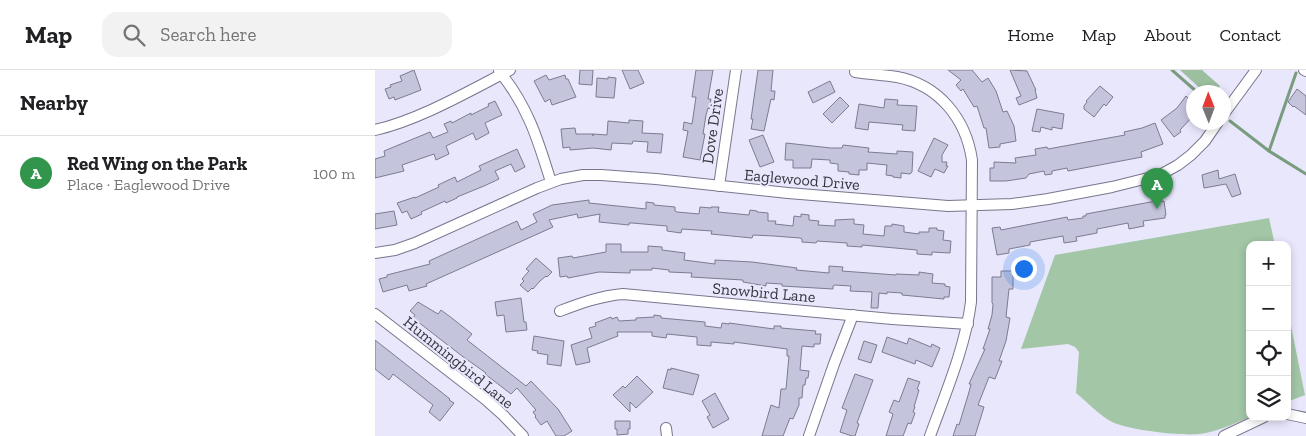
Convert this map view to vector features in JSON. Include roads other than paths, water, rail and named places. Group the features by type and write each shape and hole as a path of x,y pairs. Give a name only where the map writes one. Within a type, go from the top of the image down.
{"street":[{"name":"Dove Drive","path":"719,186 736,70"},
{"path":"1231,104 1256,70"},
{"path":"375,130 386,128 427,111 504,71 527,111 551,182"},
{"path":"855,72 898,77 915,82 934,93 950,108 963,126 970,148 972,160 971,302 968,324 962,348 930,436"},
{"name":"Eaglewood Drive","path":"375,253 395,250 415,243 551,182 583,175 601,175 948,206 1012,204 1113,187 1154,177 1173,168 1191,155 1213,130"},
{"name":"Snowbird Lane","path":"560,312 591,299 623,294 853,316 968,324"},
{"name":"Hummingbird Lane","path":"375,314 485,399 523,436"},
{"path":"809,436 853,316"},
{"path":"1291,415 1306,418"},
{"path":"1223,436 1255,421"}],"waterway":[{"path":"1172,70 1189,85"},
{"path":"1269,151 1296,73"},
{"path":"1231,122 1269,151 1306,174"}],"place":[{"name":"Red Wing on the Park","path":"1157,209"}]}
